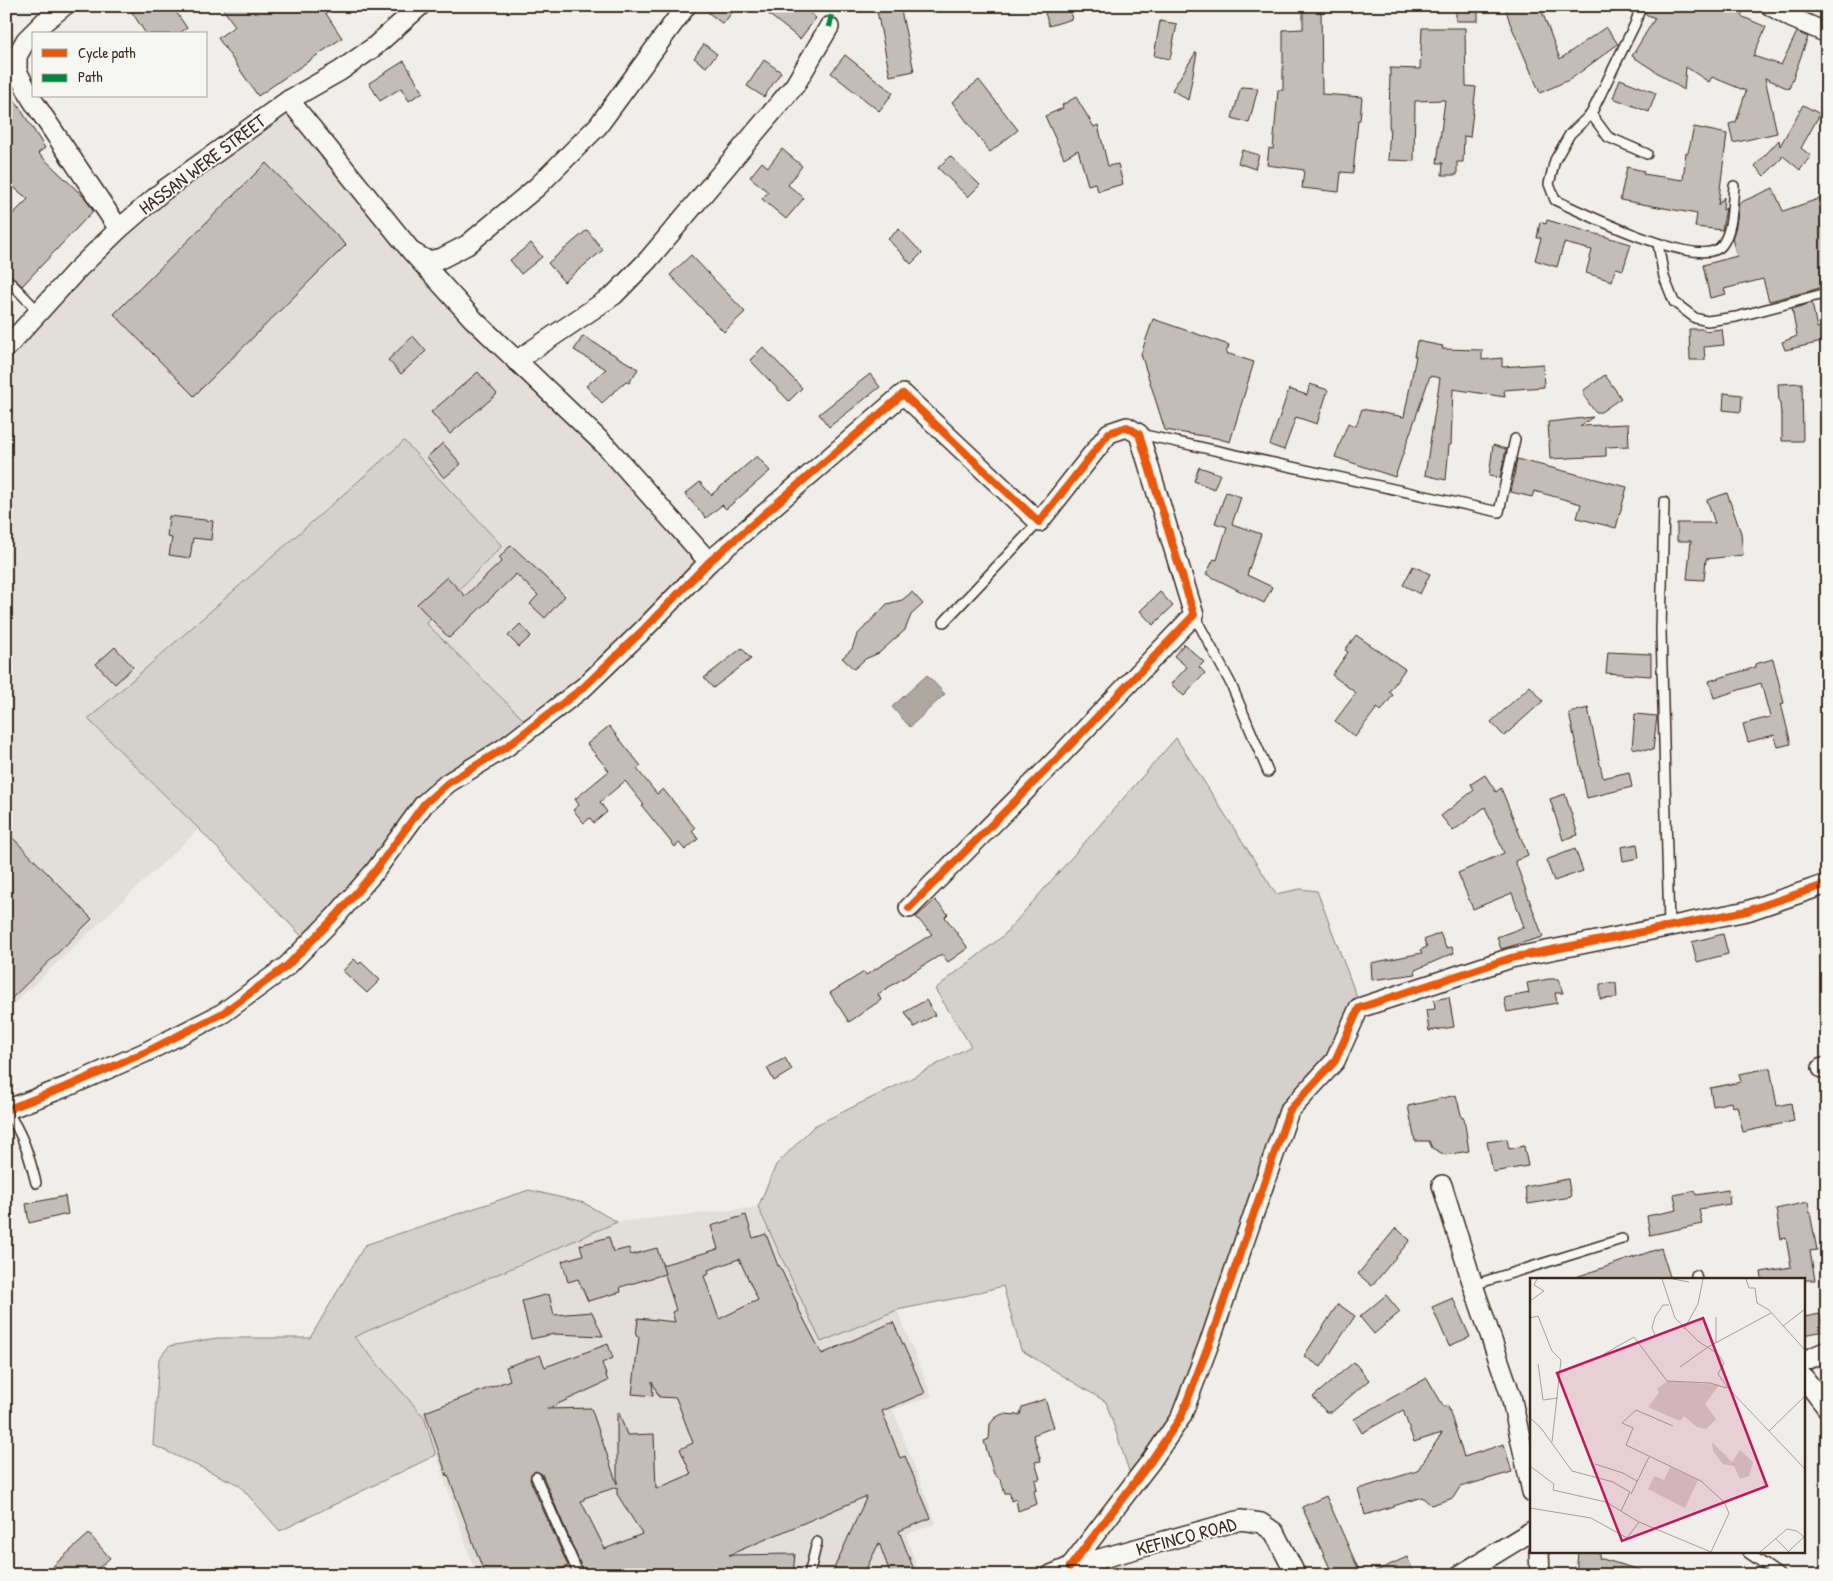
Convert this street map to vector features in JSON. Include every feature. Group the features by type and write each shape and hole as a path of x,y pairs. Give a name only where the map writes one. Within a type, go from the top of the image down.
{"street":[{"path":"34,32 64,6"},
{"name":"HASSAN WERE STREET","path":"6,348 76,271 119,228 164,190 289,100 340,70 374,47 420,6"},
{"path":"412,252 428,261 442,258 467,246 537,187 598,126 686,6"},
{"path":"1771,6 1792,18 1827,33"},
{"path":"516,361 614,295 648,260 795,85 830,27"},
{"path":"32,34 26,40 17,56 17,71 31,98 119,228"},
{"path":"289,100 412,252 473,319 607,447 709,562"},
{"path":"6,1110 112,1067 223,1013 287,966 336,916 375,871 424,804 448,782 506,747 584,687 709,562 903,394 1039,522 1109,433 1127,427 1140,434 1194,615 1062,754 909,908"},
{"path":"1070,1567 1151,1461 1181,1417 1210,1341 1289,1111 1335,1061 1359,1008 1511,958 1748,911 1827,884"},
{"path":"1442,1185 1473,1285 1511,1396 1530,1483"},
{"path":"1806,1360 1827,1351"},
{"path":"1806,1381 1827,1408"},
{"name":"KEFINCO ROAD","path":"1051,1575 1070,1567 1241,1520 1260,1522 1274,1532 1296,1575"},
{"path":"1460,1575 1530,1532"},
{"path":"1539,1554 1540,1575"}],"lane":[{"path":"1641,6 1635,24 1591,114 1570,134 1555,160 1550,184 1555,200 1658,244 1676,249 1711,253 1721,246 1728,232 1734,186"},
{"path":"1591,114 1608,137 1647,154"},
{"path":"1658,244 1664,277 1674,302 1695,318 1707,321 1736,317 1827,293"},
{"path":"6,278 39,312"},
{"path":"1140,434 1499,512 1516,439"},
{"path":"1664,502 1661,630 1669,928"},
{"path":"944,622 1039,522"},
{"path":"1194,615 1231,684 1268,772"},
{"path":"6,1110 19,1128 29,1154 36,1183"},
{"path":"1473,1285 1622,1239"},
{"path":"536,1477 579,1575"},
{"path":"809,1575 817,1542"},
{"path":"1750,1554 1780,1575"}],"shaded area":[{"path":"291,100 430,275 712,562 532,728 426,623 502,546 404,441 88,719 199,829 6,1011 6,352 114,234"},
{"path":"404,441 502,546 426,623 532,728 447,786 310,945 199,829 88,719"},
{"path":"927,675 945,694 910,727 892,707"},
{"path":"1176,738 1276,894 1300,889 1317,891 1364,1016 1294,1115 1186,1416 1136,1492 1106,1402 1021,1350 1003,1286 957,1298 897,1310 821,1342 758,1207 776,1165 814,1126 906,1081 971,1046 935,989 1003,936"},
{"path":"529,1190 584,1203 617,1222 354,1337 424,1417 436,1455 280,1531 239,1485 153,1445 159,1359 169,1346 217,1338 310,1338 365,1245"},
{"path":"758,1207 821,1342 897,1310 932,1396 893,1410 936,1523 906,1535 920,1575 476,1575 424,1417 354,1337 617,1222"}],"building":[{"path":"128,6 172,6 187,28 181,32 145,32"},
{"path":"221,6 321,6 342,38 258,96 218,38 235,26"},
{"path":"700,6 737,6 723,24"},
{"path":"758,6 802,6 816,18 800,39"},
{"path":"900,6 914,71 890,76 877,11"},
{"path":"1043,6 1068,6 1072,19 1049,26"},
{"path":"1303,6 1321,6 1322,94 1362,97 1353,173 1341,172 1339,192 1302,188 1304,170 1267,165 1269,148 1273,149 1278,90 1283,90 1283,30 1303,29"},
{"path":"1456,6 1478,6 1478,21 1456,21"},
{"path":"1505,6 1540,6 1560,59 1606,27 1618,44 1571,79 1540,93 1510,23"},
{"path":"1647,6 1746,6 1741,16 1766,27 1753,56 1781,65 1797,32 1808,37 1789,89 1765,78 1777,133 1733,143 1729,124 1736,122 1746,91 1712,77 1709,82 1686,67 1684,90 1632,56 1655,18 1645,14"},
{"path":"1160,21 1177,24 1170,59 1154,56"},
{"path":"1422,28 1465,28 1466,86 1476,87 1470,137 1464,136 1463,162 1457,162 1457,175 1442,175 1443,163 1437,163 1445,100 1415,101 1414,161 1388,160 1390,68 1420,69"},
{"path":"704,44 717,54 706,67 694,58"},
{"path":"1197,53 1188,100 1172,90"},
{"path":"845,55 893,93 879,111 831,73"},
{"path":"764,60 781,72 764,97 747,86"},
{"path":"404,61 423,92 409,101 401,88 380,101 369,83"},
{"path":"1620,79 1656,93 1649,112 1613,98"},
{"path":"979,80 1018,130 990,152 952,102"},
{"path":"6,86 45,148 38,153 86,199 93,211 22,286 6,272 6,221 28,199 6,181"},
{"path":"1241,87 1258,88 1249,123 1232,118"},
{"path":"1076,97 1094,127 1098,125 1108,166 1118,164 1123,184 1098,191 1095,183 1088,185 1078,150 1064,158 1045,116 1063,108 1062,105"},
{"path":"1803,105 1820,114 1801,148 1811,156 1800,170 1782,155 1782,158 1764,176 1755,166 1779,140 1780,146"},
{"path":"1694,127 1727,134 1718,205 1724,197 1723,210 1726,208 1722,230 1695,227 1697,214 1620,200 1627,167 1644,171 1643,174 1683,180 1686,152 1688,153"},
{"path":"782,149 802,166 788,185 804,198 786,219 762,199 768,192 750,177 762,162 768,167"},
{"path":"1242,150 1259,155 1255,169 1238,163"},
{"path":"950,156 980,185 968,197 938,168"},
{"path":"266,163 346,245 194,396 114,314"},
{"path":"1773,188 1783,211 1827,196 1827,285 1769,301 1763,279 1724,289 1726,294 1710,298 1703,265 1737,256 1732,239 1739,203"},
{"path":"1547,220 1631,244 1623,270 1616,268 1612,281 1586,273 1592,250 1564,243 1557,267 1535,260 1541,238 1537,238 1540,222 1546,224"},
{"path":"899,229 922,253 911,264 888,239"},
{"path":"587,230 603,250 564,282 548,263"},
{"path":"531,243 542,257 521,274 510,260"},
{"path":"691,255 745,312 724,332 670,275"},
{"path":"1812,303 1817,328 1827,324 1827,341 1785,350 1782,342 1797,336 1792,309"},
{"path":"1153,319 1229,345 1226,353 1254,362 1230,442 1165,430 1141,354"},
{"path":"1689,329 1704,329 1704,331 1722,329 1724,345 1704,347 1705,360 1690,360"},
{"path":"413,336 426,351 401,374 388,360"},
{"path":"583,336 638,369 629,383 626,381 602,403 586,386 606,369 574,350"},
{"path":"1417,341 1443,346 1442,349 1482,350 1482,360 1502,358 1502,367 1543,364 1544,387 1504,390 1505,397 1453,389 1451,445 1449,445 1446,480 1425,475 1440,378 1430,376 1395,477 1335,457 1348,423 1356,426 1362,409 1404,417 1416,356 1414,356"},
{"path":"763,347 802,388 789,401 750,360"},
{"path":"478,372 497,394 450,434 431,412"},
{"path":"870,374 880,387 829,427 819,414"},
{"path":"1605,375 1621,398 1601,412 1595,412 1584,396 1584,390"},
{"path":"1802,383 1803,441 1782,441 1782,414 1779,403 1778,384"},
{"path":"1310,384 1328,390 1317,424 1296,417 1284,450 1270,445 1289,389 1307,395"},
{"path":"1724,393 1742,395 1741,412 1723,410"},
{"path":"1593,417 1580,426 1628,424 1629,446 1606,447 1606,456 1550,459 1548,422"},
{"path":"443,443 461,464 444,478 427,457"},
{"path":"1493,445 1506,449 1500,478 1489,476"},
{"path":"757,456 770,471 726,509 722,505 706,518 685,494 700,482 711,495"},
{"path":"1517,459 1627,487 1616,528 1577,518 1581,504 1534,491 1532,497 1511,492"},
{"path":"1199,467 1220,474 1214,489 1194,481"},
{"path":"1226,492 1241,497 1232,524 1261,534 1247,575 1272,587 1264,603 1206,574 1214,559 1217,560 1227,527 1215,523"},
{"path":"1727,493 1741,533 1743,555 1706,559 1704,580 1687,579 1691,541 1677,541 1677,523 1715,523 1707,500"},
{"path":"169,516 213,521 211,540 193,538 190,558 169,555 172,538 167,537"},
{"path":"511,545 565,596 545,618 530,604 538,595 516,574 449,638 417,604 447,577 465,596 502,561 499,558"},
{"path":"1413,566 1430,574 1420,594 1403,585"},
{"path":"912,592 923,604 911,615 905,630 879,653 865,659 854,669 842,658 852,649 857,635 887,604 902,600"},
{"path":"1160,592 1173,606 1153,625 1140,611"},
{"path":"520,624 531,636 519,647 508,636"},
{"path":"1356,635 1405,669 1389,692 1393,695 1381,711 1377,708 1355,737 1335,721 1356,693 1332,675 1348,652 1345,650"},
{"path":"1184,644 1204,662 1199,667 1205,673 1184,696 1171,684 1187,667 1174,656"},
{"path":"115,647 133,667 115,684 96,664"},
{"path":"742,648 751,659 713,688 704,678"},
{"path":"1608,652 1651,654 1651,676 1606,673"},
{"path":"1773,659 1784,703 1781,704 1791,744 1778,747 1774,735 1748,742 1743,724 1770,717 1761,683 1714,698 1709,681 1756,667 1755,664"},
{"path":"1530,686 1543,701 1504,736 1491,722"},
{"path":"1588,708 1603,778 1629,772 1632,787 1587,798 1569,713"},
{"path":"1635,714 1657,716 1653,750 1632,748"},
{"path":"609,726 641,766 637,769 657,794 663,789 695,828 692,831 698,839 685,850 679,843 675,847 642,806 644,805 625,781 600,802 607,812 594,823 590,818 584,823 573,810 579,805 575,799 609,771 587,744"},
{"path":"1485,775 1496,792 1501,788 1528,855 1515,861 1543,937 1501,949 1497,937 1524,927 1512,893 1473,909 1458,873 1504,853 1485,807 1453,831 1441,816 1474,790 1471,784"},
{"path":"1565,794 1578,835 1563,840 1550,799"},
{"path":"6,831 92,919 6,1004"},
{"path":"1637,844 1639,858 1623,861 1621,847"},
{"path":"1575,849 1583,871 1554,881 1546,860"},
{"path":"935,900 948,914 945,917 968,948 948,962 942,954 878,994 881,1000 849,1022 830,993 864,972 866,975 932,934 916,917"},
{"path":"1440,933 1446,948 1452,947 1454,953 1415,970 1416,974 1372,980 1371,963 1422,953 1420,950 1427,947 1424,940"},
{"path":"1723,934 1728,954 1697,962 1692,942"},
{"path":"354,959 359,964 361,962 380,980 367,993 343,971"},
{"path":"1558,979 1563,993 1555,993 1557,1003 1507,1012 1504,998 1529,993 1527,983"},
{"path":"1616,983 1617,998 1600,999 1600,984"},
{"path":"1449,997 1454,1027 1429,1031 1426,1010 1435,1009 1434,1000"},
{"path":"926,1000 935,1015 914,1027 905,1012"},
{"path":"785,1058 792,1070 774,1081 767,1068"},
{"path":"1770,1068 1777,1106 1791,1103 1794,1121 1743,1132 1737,1106 1732,1107 1731,1102 1713,1106 1710,1088 1741,1082 1739,1074"},
{"path":"1456,1095 1462,1118 1464,1118 1469,1151 1445,1155 1432,1148 1429,1141 1415,1141 1408,1106"},
{"path":"1507,1139 1509,1149 1524,1146 1528,1166 1493,1172 1487,1142"},
{"path":"1568,1179 1571,1197 1528,1204 1525,1187"},
{"path":"1728,1190 1730,1204 1699,1209 1702,1224 1650,1235 1647,1216 1677,1210 1674,1195 1695,1191 1696,1195"},
{"path":"65,1196 68,1214 29,1223 26,1204"},
{"path":"1808,1202 1817,1250 1810,1251 1815,1280 1806,1280 1806,1278 1762,1278 1761,1272 1791,1267 1786,1238 1781,1239 1776,1209"},
{"path":"746,1215 753,1238 766,1234 778,1266 822,1354 893,1322 925,1393 882,1411 900,1458 905,1456 931,1518 899,1531 916,1575 891,1575 879,1543 863,1575 831,1575 867,1496 729,1555 795,1554 793,1575 585,1575 542,1474 536,1471 531,1474 530,1480 568,1566 547,1575 485,1575 425,1412 510,1380 506,1367 540,1355 545,1367 608,1344 613,1358 602,1363 608,1381 547,1409 591,1408 617,1484 617,1413 619,1413 627,1435 654,1434 656,1489 691,1474 680,1449 693,1443 676,1398 659,1397 652,1381 653,1396 632,1394 639,1337 636,1336 638,1318 675,1322 672,1312 676,1310 662,1265 718,1249 711,1226","holes":["739,1259 758,1300 719,1319 704,1276 709,1274 708,1270","617,1487 617,1494 642,1534 605,1549 581,1501 584,1498"]},
{"path":"1396,1228 1410,1240 1372,1286 1358,1274"},
{"path":"609,1237 613,1252 629,1248 631,1255 657,1248 665,1274 620,1287 621,1292 588,1301 578,1279 568,1282 562,1261 583,1255 580,1245"},
{"path":"1661,1248 1670,1278 1576,1278"},
{"path":"549,1294 554,1315 592,1312 603,1336 554,1334 531,1339 522,1301"},
{"path":"1386,1295 1400,1312 1374,1334 1360,1317"},
{"path":"1453,1298 1470,1337 1449,1346 1432,1307"},
{"path":"1338,1304 1355,1316 1321,1367 1304,1356"},
{"path":"1820,1314 1824,1331 1806,1335 1806,1317"},
{"path":"1354,1362 1369,1380 1332,1412 1326,1412 1313,1397"},
{"path":"1427,1378 1444,1407 1448,1406 1464,1457 1504,1444 1512,1472 1460,1487 1453,1498 1431,1505 1422,1497 1365,1515 1358,1489 1417,1471 1442,1433 1414,1442 1403,1410 1362,1433 1354,1419"},
{"path":"1045,1399 1054,1427 1033,1435 1041,1461 1035,1462 1040,1479 1035,1480 1037,1490 1034,1491 1037,1504 1018,1511 1016,1499 1011,1501 1010,1493 1005,1493 1001,1480 994,1474 984,1441 989,1439 990,1424 995,1418 1002,1414 1020,1415 1022,1407"},
{"path":"1326,1496 1361,1575 1333,1575 1302,1507"},
{"path":"89,1534 110,1558 91,1575 61,1575 53,1566"},
{"path":"1578,1554 1600,1554 1599,1558 1643,1571 1642,1575 1576,1575"},
{"path":"1407,1557 1415,1575 1367,1575"}],"marked path":[{"path":"829,27 834,6"}],"cycle path":[{"path":"6,1110 71,1085 144,1053 223,1013 287,966 336,916 375,871 424,804 448,783 506,747 584,687 709,562 903,394 1039,522 1109,433 1127,427 1139,434 1194,615 1055,761 909,908"},
{"path":"1070,1567 1151,1461 1181,1417 1210,1341 1289,1111 1335,1061 1359,1008 1511,958 1747,911 1827,884"}]}
